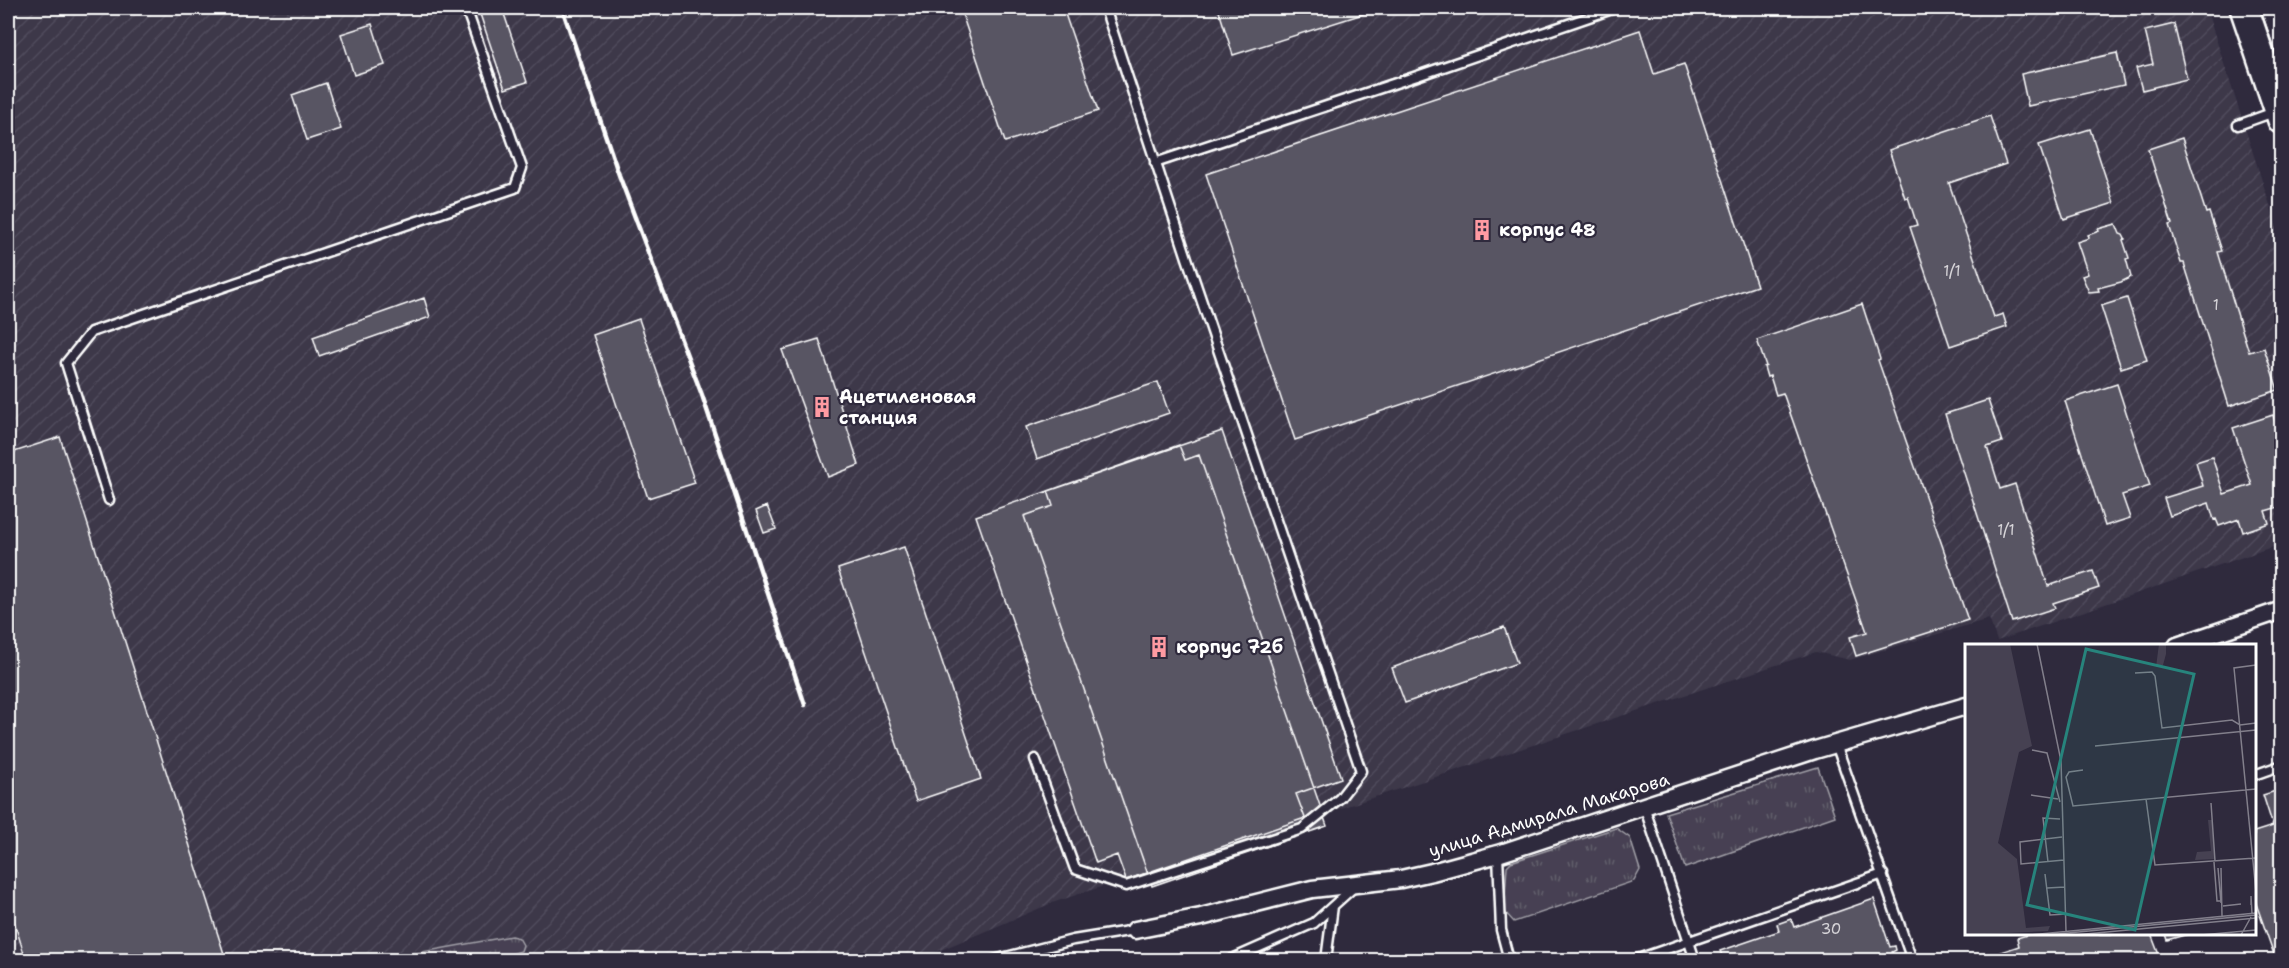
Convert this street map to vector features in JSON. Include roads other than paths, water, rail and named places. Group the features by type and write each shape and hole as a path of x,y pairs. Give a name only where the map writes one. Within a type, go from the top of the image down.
{"main road":[{"path":"2244,8 2272,63 2280,116"}],"street":[{"path":"2180,644 2282,610"},
{"name":"улица Адмирала Макарова","path":"1136,930 1201,917 1312,889 1412,877 1498,854 1836,744 1965,706"}],"lane":[{"path":"109,500 66,363 91,332 514,189 522,168 466,8"},
{"path":"1035,759 1075,869 1126,886 1302,829 1340,798 1361,771 1104,8"},
{"path":"1155,163 1615,8"},
{"path":"2238,125 2280,116"},
{"path":"1836,744 1912,960"},
{"path":"2256,774 2282,765"},
{"path":"1644,806 1695,960"},
{"path":"1498,854 1500,930 1509,960"},
{"path":"1635,960 1883,874"},
{"path":"1230,960 1314,923 1356,884"},
{"path":"1326,960 1333,906"},
{"path":"994,960 1073,940 1136,930"}],"tram line":[{"path":"2260,8 2282,71"}],"railway":[{"path":"562,8 619,175 702,395 805,705"}],"place":[{"name":"корпус 48","path":"1482,230"},
{"name":"Ацетиленовая станция","path":"822,407"},
{"name":"корпус 72б","path":"1159,647"}]}
